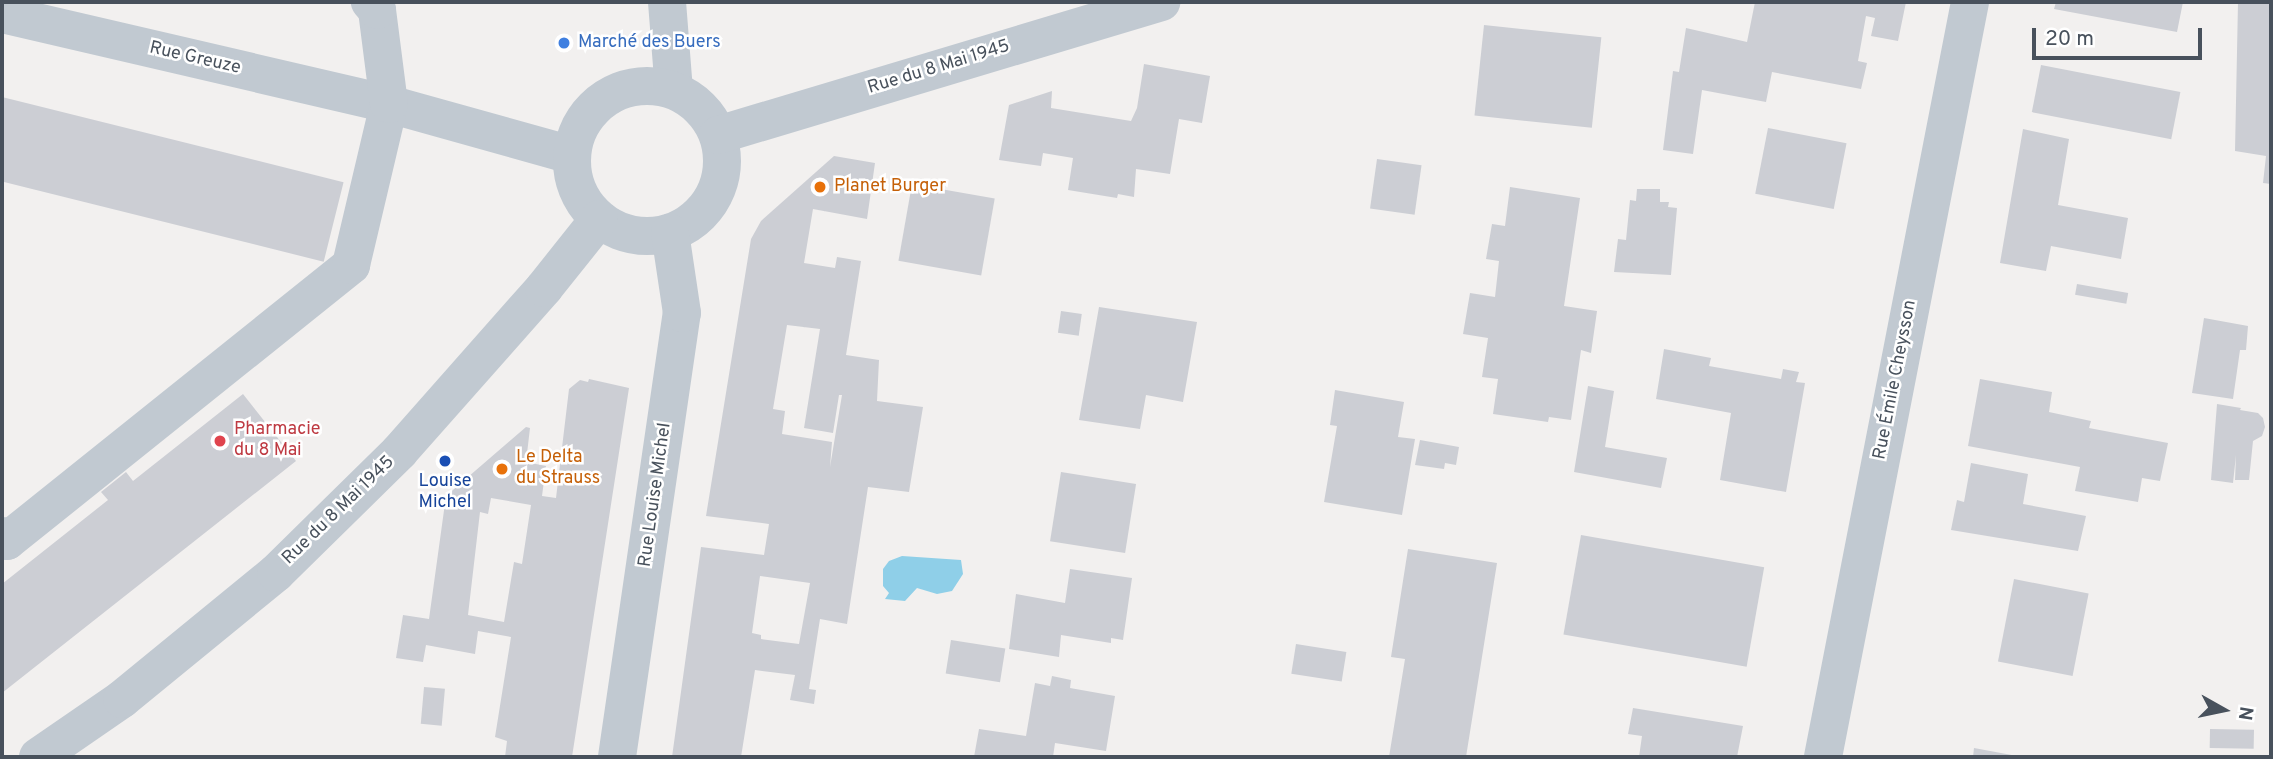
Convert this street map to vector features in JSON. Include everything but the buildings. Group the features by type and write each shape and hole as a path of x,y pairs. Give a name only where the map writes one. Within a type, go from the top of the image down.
{"street":[{"path":"667,2 674,90"},
{"name":"Rue du 8 Mai 1945","path":"718,135 1161,2"},
{"name":"Rue Émile Cheysson","path":"1823,757 1970,2"},
{"path":"2,536 7,541 351,265 388,104 375,5"},
{"name":"Rue Greuze","path":"2,14 388,104 572,155"},
{"path":"650,85 674,90 693,100 708,116 718,135 723,159 719,183 709,205 692,222 670,233 645,237 621,232 599,219 578,191 572,155 577,133 589,113 607,97 627,88 650,85"},
{"name":"Rue du 8 Mai 1945","path":"38,757 122,699 276,573 399,452 544,288 599,219"},
{"name":"Rue Louise Michel","path":"618,757 682,313 670,233"}],"water":[{"path":"902,556 961,560 963,574 952,591 937,594 917,588 905,601 885,599 889,593 883,586 883,569 889,561"}],"place":[{"name":"Marché des Buers","path":"564,43"},
{"name":"Planet Burger","path":"820,187"},
{"name":"Pharmacie du 8 Mai","path":"220,441"},
{"name":"Louise Michel","path":"445,461"},
{"name":"Le Delta du Strauss","path":"502,469"}]}
